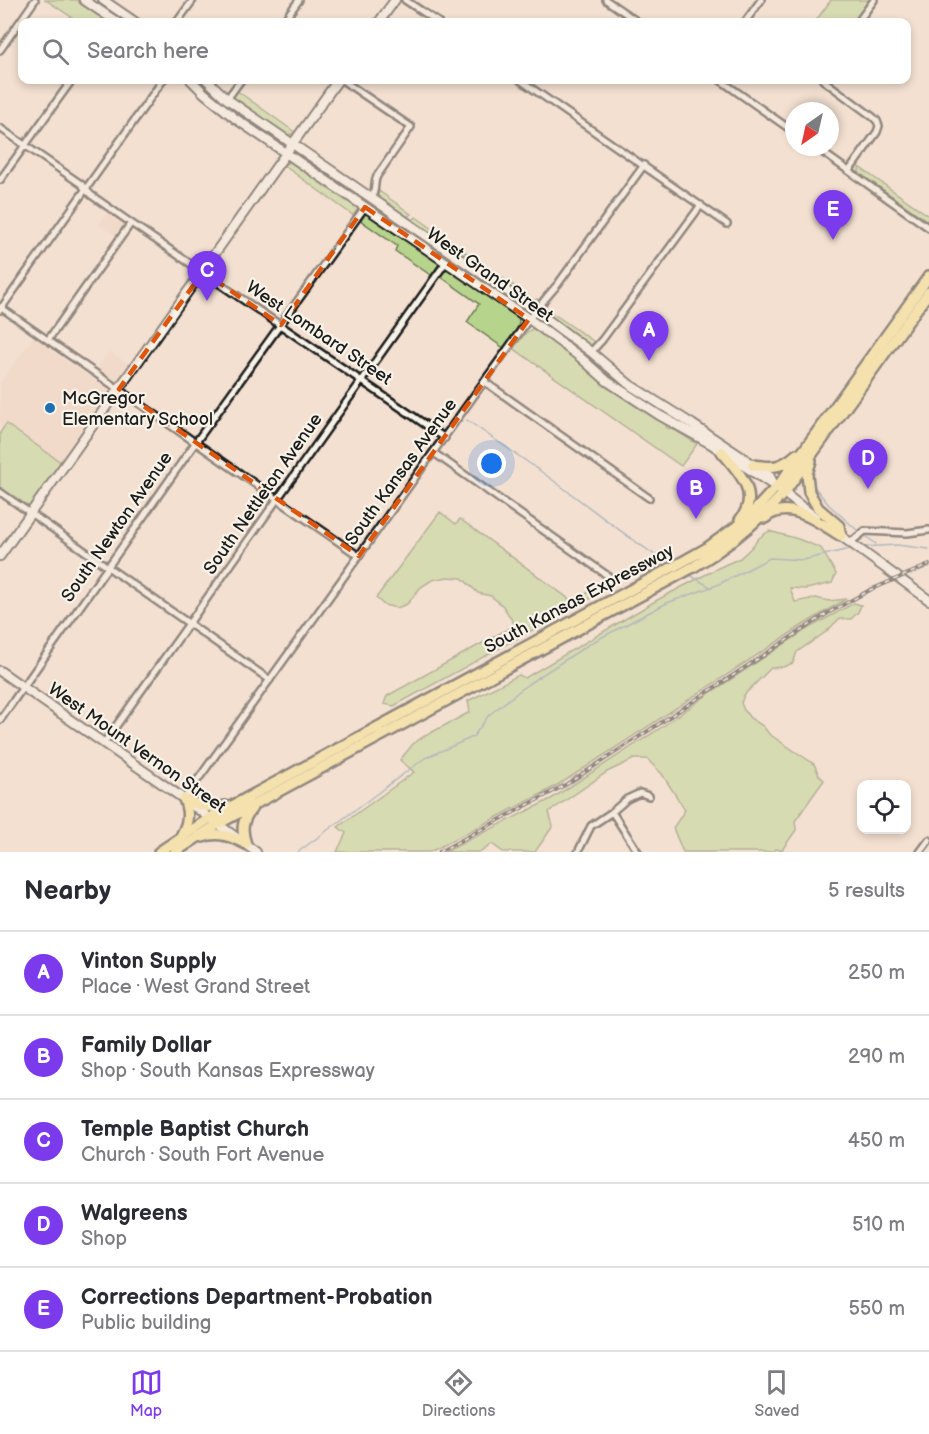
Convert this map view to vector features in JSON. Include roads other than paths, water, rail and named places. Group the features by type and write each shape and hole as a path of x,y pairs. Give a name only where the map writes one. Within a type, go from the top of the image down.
{"main road":[{"path":"84,0 109,18"},
{"path":"103,0 112,3 130,18"},
{"path":"382,18 395,0"},
{"name":"West Grand Street","path":"195,84 236,119 530,319 607,381 780,490 929,600"},
{"name":"West Grand Street","path":"211,84 227,99 536,311 591,352 630,385 769,475 780,490"},
{"path":"0,556 337,84"},
{"name":"South Kansas Expressway","path":"813,446 929,276"},
{"name":"South Kansas Expressway","path":"159,852 181,836 254,805 695,566 739,536 759,519 929,292"},
{"path":"753,465 780,466 813,446"},
{"path":"813,446 807,474 809,492 818,508 839,526 841,536"},
{"path":"722,452 742,475 748,492 744,513 729,532"},
{"name":"South Kansas Expressway","path":"175,852 243,800 707,548 780,490"},
{"path":"739,536 752,530 771,514 790,510 806,516 841,536"},
{"name":"West Mount Vernon Street","path":"0,671 256,852"},
{"path":"184,799 214,808 243,800"},
{"path":"181,836 189,815 184,799"},
{"path":"246,844 243,833 244,821 254,805"},
{"path":"182,852 203,838 212,835 227,836 246,844"}],"street":[{"path":"23,18 36,0"},
{"path":"180,18 194,0"},
{"path":"286,18 299,0"},
{"path":"405,0 432,18"},
{"path":"606,0 632,18"},
{"path":"749,18 761,0"},
{"path":"861,18 874,0"},
{"path":"0,50 18,25"},
{"path":"0,180 69,84"},
{"path":"160,84 0,308 119,388 359,556"},
{"path":"227,99 238,84"},
{"path":"346,84 411,127 377,176 375,191 371,198"},
{"path":"526,84 728,224"},
{"path":"726,84 785,126"},
{"path":"829,84 873,117 879,126 849,171"},
{"name":"West Lombard Street","path":"0,128 81,184 91,195 131,223 445,438"},
{"path":"828,156 929,228"},
{"name":"South Kansas Avenue","path":"184,799 530,319 644,165"},
{"path":"591,352 701,205"},
{"name":"South Newton Avenue","path":"0,720 365,207"},
{"path":"48,340 131,223"},
{"name":"South Nettleton Avenue","path":"104,743 446,262"},
{"path":"485,382 649,498"},
{"path":"434,453 611,578"},
{"path":"0,492 270,680"},
{"path":"852,543 865,531 907,533 929,530"},
{"path":"578,852 591,826 612,812 627,798 640,793 649,796"},
{"path":"612,812 638,852"},
{"path":"920,852 929,840"}],"waterway":[{"path":"467,420 669,564"},
{"path":"812,484 829,505 857,530"},
{"path":"867,537 876,544"},
{"path":"862,547 897,545 929,549"},
{"path":"298,852 425,758 473,737 489,715 528,684 591,643 667,603 717,585 770,558 803,560 854,548"},
{"path":"690,575 710,587"}],"railway":[{"path":"439,852 567,784 828,613 870,590 929,565"}],"place":[{"name":"Corrections Department-Probation","path":"833,240"},
{"name":"Temple Baptist Church","path":"207,301"},
{"name":"Vinton Supply","path":"649,361"},
{"name":"McGregor Elementary School","path":"50,408"},
{"name":"Walgreens","path":"868,489"},
{"name":"Family Dollar","path":"696,519"}]}
